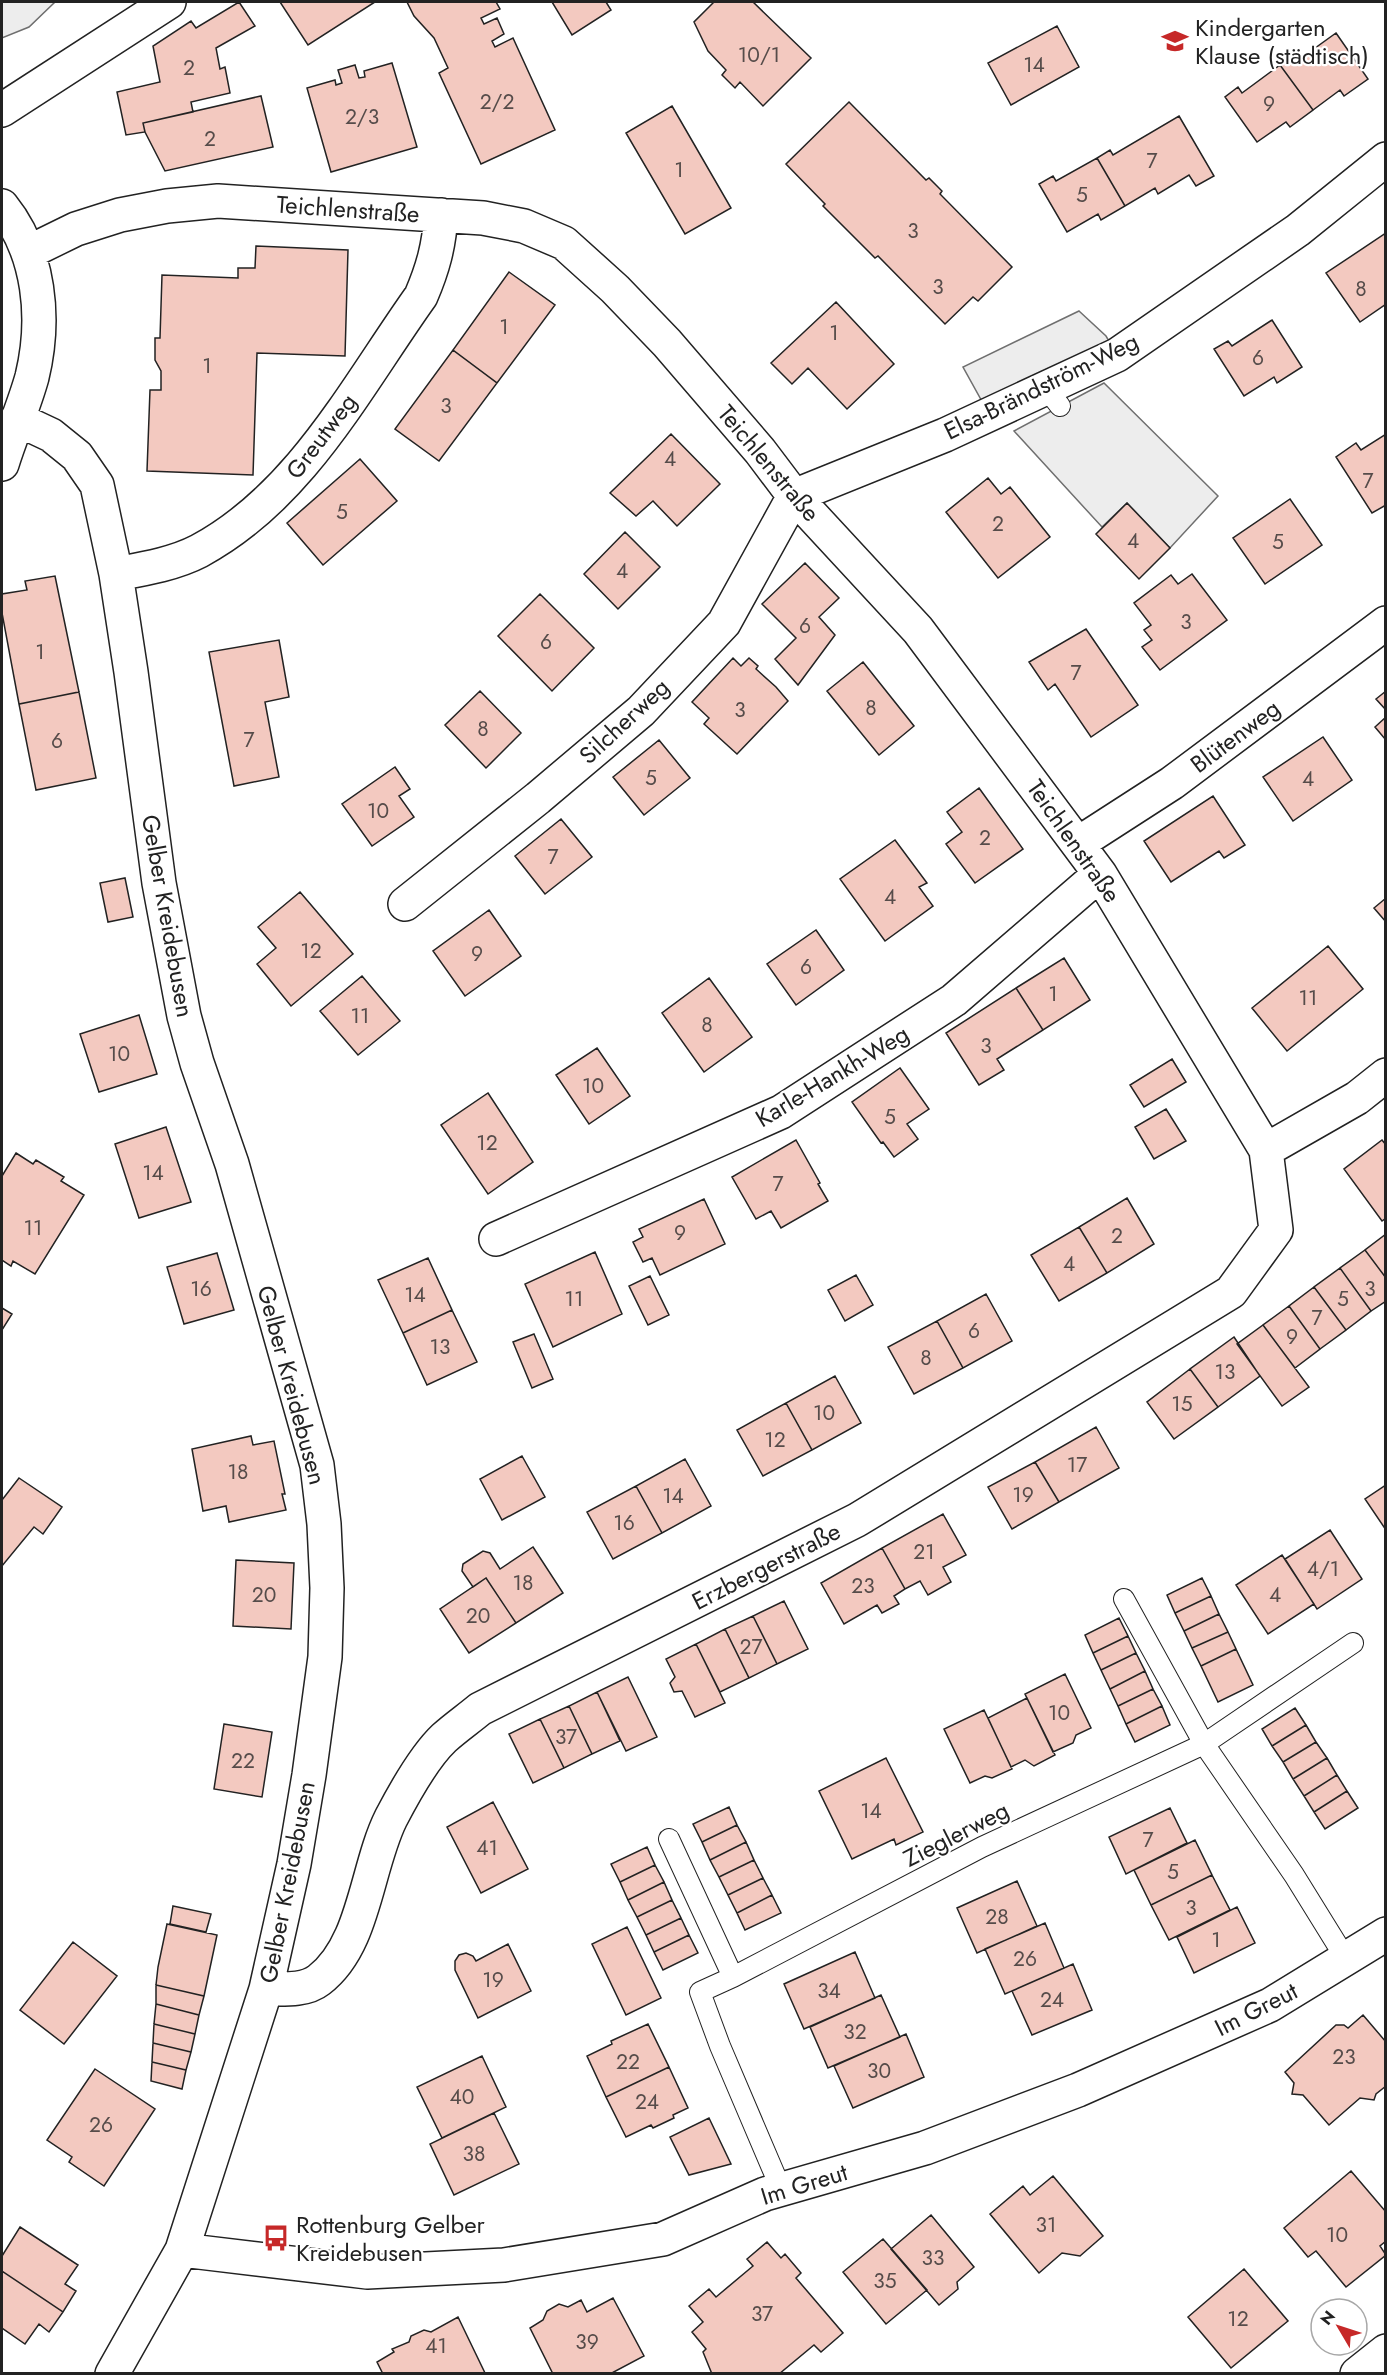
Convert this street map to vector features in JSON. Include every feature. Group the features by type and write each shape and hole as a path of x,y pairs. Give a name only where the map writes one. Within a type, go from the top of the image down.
{"street":[{"path":"2,110 169,2"},
{"name":"Elsa-Brändström-Weg","path":"794,495 945,435 1053,397 1298,230 1386,159"},
{"name":"Teichlenstraße","path":"29,252 76,229 120,214 218,201 483,218 524,226 564,243 615,289 667,343 760,451 794,495 918,630 1080,843 1101,874 1266,1150"},
{"path":"2,206 14,222 29,252 37,298 38,345 31,378 2,464"},
{"name":"Greutweg","path":"116,574 154,567 198,551 240,523 280,490 314,453 421,296 439,245 441,215"},
{"name":"Gelber Kreidebusen","path":"17,419 51,435 77,456 97,485 116,574 159,883 184,1016 197,1063 232,1164 317,1465 324,1524 327,1588 325,1657 294,1864 266,1989 175,2262 112,2373"},
{"name":"Silcherweg","path":"405,904 538,798 641,711 724,623 794,495"},
{"name":"Blütenweg","path":"1080,843 1172,783 1386,623"},
{"name":"Karle-Hankh-Weg","path":"496,1239 781,1112 954,1000 1101,874"},
{"path":"1266,1150 1382,1085"},
{"name":"Erzbergerstraße","path":"266,1989 295,1989 318,1981 343,1954 360,1912 377,1849 411,1783 443,1739 480,1709 857,1520 1230,1292 1276,1230 1266,1150"},
{"name":"Im Greut","path":"175,2262 367,2272 504,2265 663,2239 765,2194 925,2148 1078,2090 1270,2005 1386,1934"},
{"path":"1357,2373 1386,2351"}],"lane":[{"path":"1124,1599 1204,1744 1294,1875 1346,1959"},
{"name":"Zieglerweg","path":"781,2189 720,2046 700,1992 734,1977 982,1847 1204,1744 1353,1643"},
{"path":"669,1839 734,1977"}],"shaded area":[{"path":"2,2 55,2 29,27 2,38"},
{"path":"1079,311 1106,336 1117,355 989,414 963,367"},
{"path":"1104,383 1218,496 1170,548 1127,503 1102,527 1014,431"}],"building":[{"path":"239,2 255,26 216,48 220,69 225,67 230,93 191,102 193,112 143,123 145,132 126,135 117,92 160,82 153,46 191,21 196,28"},
{"path":"280,2 375,2 308,45"},
{"path":"407,2 496,2 500,9 481,18 484,24 497,18 504,34 492,41 495,47 513,38 555,130 481,164 439,73 448,68 434,38 414,16"},
{"path":"552,2 606,2 611,10 572,35"},
{"path":"714,2 753,2 811,58 763,106 740,82 735,88 722,75 726,70 708,51 694,22"},
{"path":"1057,26 1079,67 1011,105 988,63"},
{"path":"1336,33 1368,79 1344,96 1340,90 1313,110 1280,65 1293,56 1297,61"},
{"path":"392,63 417,147 331,172 307,88 335,80 336,85 342,83 338,70 355,65 359,78 365,77 364,71"},
{"path":"1280,65 1313,110 1290,127 1286,122 1257,142 1225,97 1238,87 1242,93"},
{"path":"261,96 273,147 165,171 145,132 143,123"},
{"path":"849,102 926,180 929,178 942,191 940,194 1012,267 978,301 973,297 945,324 878,256 875,258 823,206 825,204 786,164"},
{"path":"672,106 731,208 685,234 626,133"},
{"path":"1179,116 1214,176 1196,186 1189,175 1158,194 1155,188 1125,206 1097,158 1110,150 1113,155"},
{"path":"1097,158 1125,206 1101,220 1098,214 1067,232 1039,184 1053,176 1056,181"},
{"path":"1386,233 1386,304 1360,322 1326,273"},
{"path":"256,246 348,250 345,356 257,353 253,475 147,471 150,390 161,390 161,371 155,360 155,338 160,338 162,275 238,278 238,268 255,268"},
{"path":"509,272 555,305 497,383 453,350"},
{"path":"836,302 894,364 847,409 808,368 792,384 771,363"},
{"path":"1272,320 1302,367 1277,383 1274,377 1244,396 1214,349 1228,341 1232,346"},
{"path":"453,350 497,383 439,461 395,429"},
{"path":"671,434 720,484 677,526 653,501 636,516 610,493"},
{"path":"1386,434 1386,505 1372,513 1336,457 1356,443 1361,450"},
{"path":"360,459 397,501 323,565 287,523"},
{"path":"988,478 1001,494 1010,487 1050,537 998,578 946,512"},
{"path":"1290,499 1322,545 1265,584 1233,538"},
{"path":"1127,503 1170,548 1139,579 1096,534"},
{"path":"625,532 660,567 618,609 584,574"},
{"path":"805,563 839,598 819,617 835,635 798,685 775,659 796,638 762,604"},
{"path":"1192,574 1227,620 1160,670 1142,647 1152,640 1144,630 1151,625 1134,603 1171,575 1178,584"},
{"path":"55,576 79,692 19,704 2,613 2,594 27,590 25,581"},
{"path":"540,594 594,648 552,691 498,636"},
{"path":"1086,629 1138,705 1091,737 1055,684 1048,690 1029,662"},
{"path":"279,640 289,697 265,702 279,777 234,786 209,652"},
{"path":"733,658 741,666 749,658 758,666 756,669 788,701 737,754 704,724 709,718 692,702"},
{"path":"863,662 914,726 879,755 827,691"},
{"path":"480,691 521,733 486,768 445,725"},
{"path":"1386,691 1386,710 1376,699"},
{"path":"79,692 96,778 36,790 19,704"},
{"path":"1386,717 1386,738 1385,739 1375,727"},
{"path":"1323,737 1352,780 1293,821 1263,777"},
{"path":"659,740 690,778 644,815 613,777"},
{"path":"395,767 410,789 399,796 414,817 372,846 342,804"},
{"path":"979,788 1023,849 975,883 946,844 962,832 947,812"},
{"path":"1213,796 1245,845 1224,858 1219,851 1171,882 1144,841"},
{"path":"561,819 592,857 545,894 515,856"},
{"path":"895,840 927,883 919,887 933,906 885,941 840,879"},
{"path":"125,878 133,917 108,922 100,883"},
{"path":"300,892 353,954 291,1006 257,964 276,948 258,927"},
{"path":"1386,898 1386,922 1374,908"},
{"path":"489,910 521,956 465,996 433,951"},
{"path":"816,930 844,970 796,1005 767,964"},
{"path":"1328,946 1363,989 1287,1051 1252,1008"},
{"path":"1064,958 1090,1000 1043,1030 1016,988"},
{"path":"362,976 400,1021 358,1055 320,1011"},
{"path":"709,978 752,1037 704,1072 662,1013"},
{"path":"1016,988 1043,1030 997,1059 1004,1070 979,1085 946,1033"},
{"path":"139,1015 157,1074 99,1092 80,1034"},
{"path":"597,1048 630,1096 589,1124 556,1075"},
{"path":"1172,1059 1186,1082 1144,1107 1130,1085"},
{"path":"900,1068 929,1109 907,1124 918,1139 894,1157 883,1142 881,1143 852,1102"},
{"path":"488,1093 533,1162 488,1194 441,1125"},
{"path":"1166,1109 1186,1141 1154,1159 1135,1127"},
{"path":"166,1127 191,1202 139,1218 115,1144"},
{"path":"796,1140 828,1201 781,1228 771,1211 756,1219 732,1177"},
{"path":"1382,1140 1386,1145 1386,1218 1382,1221 1344,1169"},
{"path":"16,1153 33,1164 36,1160 64,1177 61,1181 84,1195 35,1274 13,1261 11,1266 2,1260 2,1176"},
{"path":"1127,1198 1154,1244 1107,1273 1079,1227"},
{"path":"704,1199 725,1244 660,1275 652,1258 643,1262 633,1242 643,1237 639,1229"},
{"path":"1079,1227 1107,1273 1059,1301 1031,1255"},
{"path":"1386,1234 1386,1278 1365,1250"},
{"path":"1365,1250 1386,1278 1386,1301 1371,1311 1340,1268"},
{"path":"595,1252 622,1314 553,1347 525,1284"},
{"path":"217,1253 234,1310 184,1324 167,1267"},
{"path":"428,1258 452,1310 403,1333 378,1280"},
{"path":"1340,1268 1371,1311 1346,1330 1314,1287"},
{"path":"856,1275 873,1305 845,1321 828,1290"},
{"path":"650,1276 669,1315 648,1325 629,1286"},
{"path":"1314,1287 1346,1330 1320,1349 1289,1306"},
{"path":"986,1294 1012,1341 963,1368 937,1321"},
{"path":"1289,1306 1320,1349 1295,1368 1263,1325"},
{"path":"2,1308 12,1314 2,1330"},
{"path":"452,1310 477,1362 427,1385 403,1333"},
{"path":"937,1321 963,1368 914,1394 888,1347"},
{"path":"1263,1325 1309,1387 1282,1406 1237,1344"},
{"path":"534,1334 553,1379 532,1388 513,1342"},
{"path":"1234,1337 1260,1376 1218,1407 1190,1369"},
{"path":"1190,1369 1218,1407 1174,1439 1147,1402"},
{"path":"835,1376 861,1423 812,1450 786,1403"},
{"path":"786,1403 812,1450 763,1476 737,1430"},
{"path":"1096,1427 1119,1468 1059,1502 1035,1462"},
{"path":"251,1436 253,1445 274,1441 286,1510 229,1522 226,1506 203,1511 192,1449"},
{"path":"522,1456 545,1497 502,1520 480,1479"},
{"path":"685,1459 711,1506 662,1533 636,1486"},
{"path":"1035,1462 1059,1502 1012,1529 988,1487"},
{"path":"19,1478 62,1507 43,1534 34,1527 2,1566 2,1500"},
{"path":"1386,1485 1386,1530 1365,1499"},
{"path":"636,1486 662,1533 613,1559 587,1512"},
{"path":"943,1514 966,1555 943,1567 951,1582 928,1595 920,1581 905,1589 882,1548"},
{"path":"1330,1530 1362,1579 1317,1609 1285,1559"},
{"path":"533,1547 563,1593 516,1623 486,1578 473,1587 462,1571 463,1564 483,1551 490,1553 500,1569"},
{"path":"882,1548 905,1589 894,1596 899,1604 882,1613 877,1605 844,1624 821,1583"},
{"path":"1282,1555 1314,1604 1268,1634 1236,1585"},
{"path":"236,1560 294,1563 291,1629 233,1626"},
{"path":"486,1578 516,1623 469,1653 440,1609"},
{"path":"1202,1578 1211,1596 1175,1613 1167,1595"},
{"path":"1211,1596 1219,1614 1184,1631 1175,1613"},
{"path":"784,1601 808,1649 777,1664 753,1616"},
{"path":"1219,1614 1228,1632 1192,1648 1184,1631"},
{"path":"753,1616 777,1664 749,1678 725,1629"},
{"path":"1119,1618 1128,1636 1093,1653 1085,1635"},
{"path":"725,1629 749,1678 720,1692 696,1644"},
{"path":"1228,1632 1236,1649 1201,1666 1192,1648"},
{"path":"1128,1636 1136,1653 1101,1670 1093,1653"},
{"path":"696,1644 725,1703 695,1717 682,1691 674,1692 670,1683 675,1677 666,1659"},
{"path":"1236,1649 1253,1685 1218,1702 1201,1666"},
{"path":"1136,1653 1145,1671 1110,1689 1101,1670"},
{"path":"1145,1671 1153,1689 1118,1706 1110,1689"},
{"path":"1065,1674 1091,1728 1076,1735 1073,1743 1053,1752 1025,1694"},
{"path":"628,1677 657,1737 626,1751 597,1692"},
{"path":"1153,1689 1162,1706 1126,1724 1118,1706"},
{"path":"597,1692 620,1741 592,1754 569,1706"},
{"path":"1027,1698 1055,1755 1034,1766 1025,1760 1011,1767 988,1718"},
{"path":"569,1706 592,1754 564,1768 540,1719"},
{"path":"1162,1706 1170,1725 1135,1742 1126,1724"},
{"path":"1295,1708 1306,1725 1272,1746 1262,1729"},
{"path":"984,1710 1012,1769 992,1778 985,1776 970,1783 944,1729"},
{"path":"540,1719 564,1768 533,1783 509,1734"},
{"path":"224,1724 272,1732 262,1797 214,1789"},
{"path":"1306,1725 1316,1742 1283,1762 1272,1746"},
{"path":"1316,1742 1327,1758 1293,1779 1283,1762"},
{"path":"886,1758 923,1832 896,1845 894,1839 852,1859 819,1791"},
{"path":"1327,1758 1337,1775 1304,1796 1293,1779"},
{"path":"1337,1775 1347,1791 1314,1812 1304,1796"},
{"path":"1347,1791 1358,1808 1325,1829 1314,1812"},
{"path":"493,1802 528,1869 481,1893 447,1827"},
{"path":"729,1807 737,1825 702,1842 693,1824"},
{"path":"1170,1808 1187,1843 1126,1874 1109,1837"},
{"path":"737,1825 746,1842 710,1860 702,1842"},
{"path":"1195,1840 1212,1875 1151,1905 1134,1870"},
{"path":"746,1842 754,1860 719,1877 710,1860"},
{"path":"647,1847 655,1865 620,1882 611,1864"},
{"path":"754,1860 763,1878 728,1895 719,1877"},
{"path":"655,1865 664,1882 628,1900 620,1882"},
{"path":"1212,1875 1230,1910 1169,1940 1151,1905"},
{"path":"763,1878 772,1895 737,1913 728,1895"},
{"path":"1017,1881 1037,1926 977,1953 957,1908"},
{"path":"664,1882 672,1900 637,1917 628,1900"},
{"path":"772,1895 781,1913 745,1930 737,1913"},
{"path":"672,1900 681,1918 646,1935 637,1917"},
{"path":"173,1906 211,1914 206,1932 170,1924"},
{"path":"1237,1907 1255,1943 1194,1973 1177,1937"},
{"path":"681,1918 689,1935 654,1952 646,1935"},
{"path":"1045,1923 1064,1968 1005,1994 985,1949"},
{"path":"167,1924 217,1935 204,1996 156,1985"},
{"path":"627,1927 661,1998 626,2015 592,1944"},
{"path":"689,1935 698,1953 663,1970 654,1952"},
{"path":"73,1942 117,1976 64,2044 20,2010"},
{"path":"508,1944 531,1991 478,2018 455,1970 455,1961 459,1955 466,1953 473,1956 476,1961"},
{"path":"855,1952 875,1998 804,2029 784,1984"},
{"path":"1073,1964 1092,2010 1032,2035 1012,1991"},
{"path":"156,1985 204,1996 199,2015 156,2004"},
{"path":"881,1995 900,2037 828,2068 810,2027"},
{"path":"156,2004 199,2015 195,2034 154,2024"},
{"path":"1363,2015 1386,2042 1386,2086 1376,2094 1374,2100 1360,2098 1329,2125 1303,2095 1292,2094 1294,2083 1285,2072 1336,2025 1344,2025 1348,2028"},
{"path":"154,2024 195,2034 191,2052 153,2043"},
{"path":"648,2024 669,2067 606,2097 587,2056 612,2044 611,2041"},
{"path":"906,2034 924,2077 853,2108 834,2066"},
{"path":"153,2043 191,2052 186,2070 152,2062"},
{"path":"482,2056 506,2107 442,2138 417,2087"},
{"path":"152,2062 186,2070 182,2089 151,2081"},
{"path":"669,2067 688,2108 653,2128 651,2125 626,2137 606,2097"},
{"path":"95,2069 155,2109 104,2186 69,2162 72,2157 47,2140"},
{"path":"494,2113 519,2164 454,2195 430,2144"},
{"path":"709,2118 731,2164 689,2175 670,2137"},
{"path":"1351,2171 1386,2212 1386,2241 1380,2246 1386,2255 1346,2287 1316,2251 1308,2257 1284,2228"},
{"path":"1053,2176 1103,2236 1080,2256 1062,2253 1039,2273 990,2214 1023,2186 1030,2195"},
{"path":"931,2215 974,2267 957,2282 958,2289 939,2305 891,2249"},
{"path":"20,2227 78,2265 65,2284 76,2291 63,2312 2,2271 2,2256"},
{"path":"883,2239 927,2290 886,2324 843,2272"},
{"path":"767,2242 781,2258 785,2254 801,2273 796,2278 843,2333 821,2352 814,2345 779,2374 712,2374 703,2352 706,2349 692,2332 703,2322 689,2306 709,2289 716,2297 753,2266 747,2259"},
{"path":"1244,2269 1288,2321 1231,2368 1188,2317"},
{"path":"2,2271 63,2312 49,2332 39,2324 25,2344 2,2328"},
{"path":"613,2298 644,2356 610,2374 553,2374 530,2328 543,2320 547,2311 559,2304 568,2307 581,2300 587,2312"},
{"path":"458,2317 485,2373 383,2374 377,2362 394,2352 392,2349 409,2342 411,2336 424,2330 431,2332"}],"place":[{"name":"Kindergarten Klause (städtisch)","path":"1175,41"},
{"name":"Rottenburg Gelber Kreidebusen","path":"276,2238"}]}
